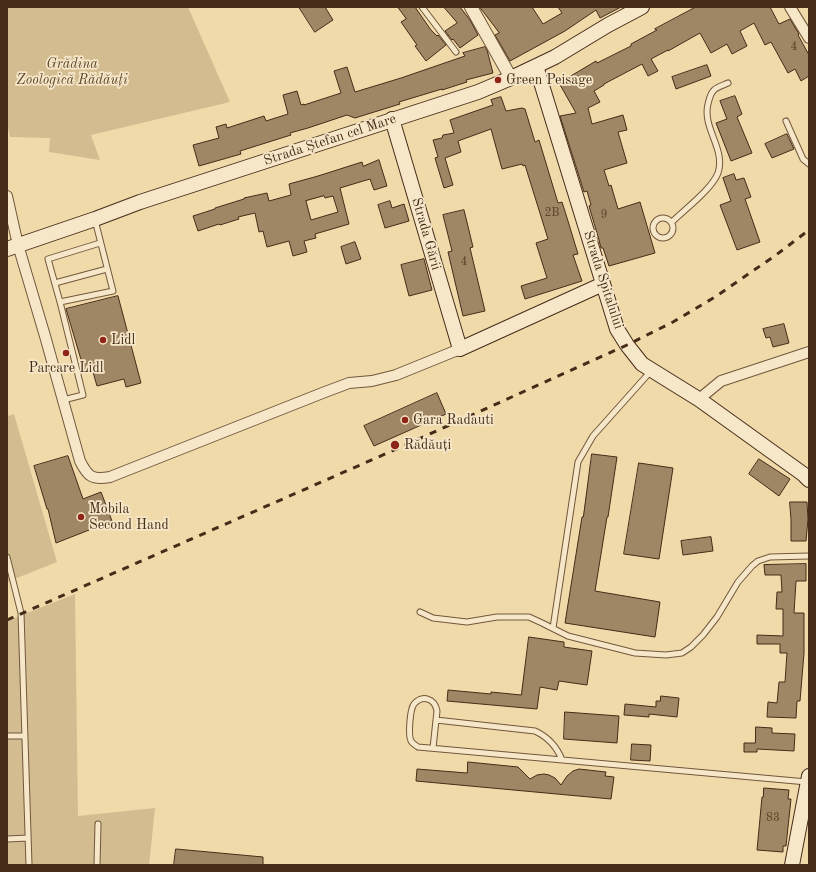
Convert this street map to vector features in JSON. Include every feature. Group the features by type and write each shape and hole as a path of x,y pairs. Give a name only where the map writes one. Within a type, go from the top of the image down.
{"main road":[{"name":"Strada Ștefan cel Mare","path":"12,247 140,202 478,92 555,57 608,25 642,7"},
{"name":"Strada Spitalului","path":"536,66 617,329 642,364 700,400 803,474 809,480"},
{"name":"Strada Gării","path":"392,120 460,349"},
{"path":"460,349 603,284"},
{"path":"792,865 808,779"}],"street":[{"path":"471,7 511,78"},
{"path":"790,7 809,38"},
{"path":"7,196 12,247 63,400 80,461 85,471 95,478 110,476 349,383 372,381 396,375 460,349"},
{"path":"700,400 721,381 809,352"}],"lane":[{"path":"422,7 456,52"},
{"path":"672,222 713,182 718,172 720,161 707,121 706,109 709,98 714,90 728,83"},
{"path":"786,121 803,159 809,164"},
{"path":"659,218 668,218 672,222 673,230 667,237 663,238 655,234 653,225 659,218"},
{"path":"60,302 113,291 95,219"},
{"path":"63,400 83,394 48,259 100,243"},
{"path":"55,283 108,269"},
{"path":"553,628 578,462 593,436 652,371"},
{"path":"420,612 432,618 467,622 497,617 529,617 568,636 635,653 666,656 682,653 691,647 703,635 717,617 738,582 758,561 770,557 809,556"},
{"path":"7,557 21,613 29,865"},
{"path":"433,748 437,711 436,706 429,700 420,700 415,703 412,708 410,735 411,740 418,747 808,779"},
{"path":"436,720 535,731 544,735 555,747 562,760"},
{"path":"7,736 25,736"},
{"path":"97,865 98,824"},
{"path":"7,839 28,838"}],"green space":[{"name":"Grădina Zoologică Rădăuți","path":"7,7 188,7 230,102 91,135 100,160 49,152 50,138 10,137 7,123"},
{"path":"14,414 57,562 7,582 7,416"},
{"path":"75,594 78,816 155,808 149,865 7,865 7,621"}],"building":[{"path":"299,7 325,7 333,20 315,32"},
{"path":"398,7 415,7 431,30 437,36 438,35 446,45 426,61 401,22 406,19"},
{"path":"444,7 460,7 470,20 478,35 460,48 445,31 457,23"},
{"path":"480,7 532,7 543,24 562,13 558,7 621,7 600,18 596,10 565,31 510,61 495,35 499,33"},
{"path":"696,7 770,7 779,24 790,19 809,55 809,76 801,81 795,69 788,73 771,42 765,45 754,23 740,31 747,46 732,54 727,44 711,53 700,33 651,59 658,71 648,76 642,64 594,91 600,102 588,108 592,124 623,115 627,130 618,132 627,163 604,170 609,186 611,185 618,209 640,202 655,253 609,266 603,248 601,248 589,206 591,205 587,191 584,192 560,116 576,113 559,83 596,61 597,63 631,46 631,44 657,30 655,29"},
{"path":"485,47 493,73 466,80 467,82 399,102 400,104 355,118 347,115 290,133 291,135 240,151 241,154 199,166 193,145 219,138 216,127 226,124 227,128 264,116 266,121 288,114 283,95 297,91 301,105 341,93 334,71 347,67 355,92 465,56 463,53"},
{"path":"707,65 711,76 676,89 672,77"},
{"path":"735,96 742,114 737,117 752,153 731,161 716,123 727,119 720,101"},
{"path":"501,97 506,111 522,108 525,109 535,142 539,140 558,203 562,202 568,221 578,254 573,255 582,281 525,299 521,286 547,278 536,243 548,239 525,165 523,166 522,164 502,169 491,129 458,141 461,152 445,158 453,185 444,188 435,158 438,157 433,140 442,138 443,135 454,133 450,120 493,105 491,100"},
{"path":"787,134 794,149 772,158 765,144"},
{"path":"379,160 387,186 374,190 370,179 340,188 349,224 315,234 316,238 304,241 307,252 293,256 289,241 267,247 263,231 259,232 255,213 238,217 239,219 198,231 193,216 244,198 267,193 269,201 291,195 289,184 362,162 363,166","holes":["324,196 325,198 333,196 338,212 311,220 306,201"]},
{"path":"734,174 736,180 744,178 751,197 745,199 760,242 737,250 720,205 731,201 723,178"},
{"path":"390,201 392,208 404,204 409,221 385,228 378,205"},
{"path":"464,210 473,247 470,248 485,311 463,316 448,252 452,251 443,215"},
{"path":"355,242 361,259 346,264 341,247"},
{"path":"424,259 432,290 409,296 401,265"},
{"name":"Lidl","path":"118,296 141,383 126,387 124,379 97,386 93,372 85,373 66,309"},
{"path":"784,324 789,343 773,347 770,337 766,338 763,329"},
{"name":"Gara Radauti","path":"437,393 446,414 374,446 364,426"},
{"path":"592,454 617,457 595,591 660,602 655,637 565,623"},
{"path":"68,456 83,499 101,492 112,521 56,543 48,509 34,466"},
{"path":"759,459 790,479 779,496 749,474"},
{"path":"639,463 673,468 659,559 624,554"},
{"path":"790,502 807,502 808,519 806,541 791,541"},
{"path":"711,537 713,551 683,555 681,541"},
{"path":"806,564 806,581 796,581 794,613 804,613 804,653 800,701 797,701 796,718 767,717 768,702 777,703 779,682 785,682 787,653 780,653 780,644 757,644 757,635 783,636 783,609 776,609 777,592 782,592 781,575 765,575 764,565"},
{"path":"529,637 564,642 564,647 592,651 587,685 559,681 557,690 540,687 537,709 447,701 448,690 521,695"},
{"path":"661,696 679,698 677,717 649,714 649,717 624,715 625,704 656,707 656,701 660,701"},
{"path":"565,712 619,716 617,743 564,739"},
{"path":"756,727 772,728 772,733 795,734 794,751 757,749 757,752 744,752 744,743 755,743"},
{"path":"632,744 651,745 650,761 631,760"},
{"path":"468,762 518,767 530,779 537,775 544,774 555,778 561,785 567,776 573,771 579,769 606,772 605,776 614,777 611,799 416,781 417,769 467,773"},
{"path":"764,788 789,790 788,799 791,799 786,846 783,846 783,852 757,850"},
{"path":"176,849 263,857 263,865 174,865"}],"railway":[{"path":"7,620 392,451 627,345 673,322 715,297 776,255 809,230"}],"place":[{"name":"Green Peisage","path":"498,80"},
{"name":"Lidl","path":"103,340"},
{"name":"Parcare Lidl","path":"66,353"},
{"name":"Gara Radauti","path":"405,420"},
{"name":"Rădăuți","path":"395,445"},
{"name":"Mobila Second Hand","path":"81,517"}]}
